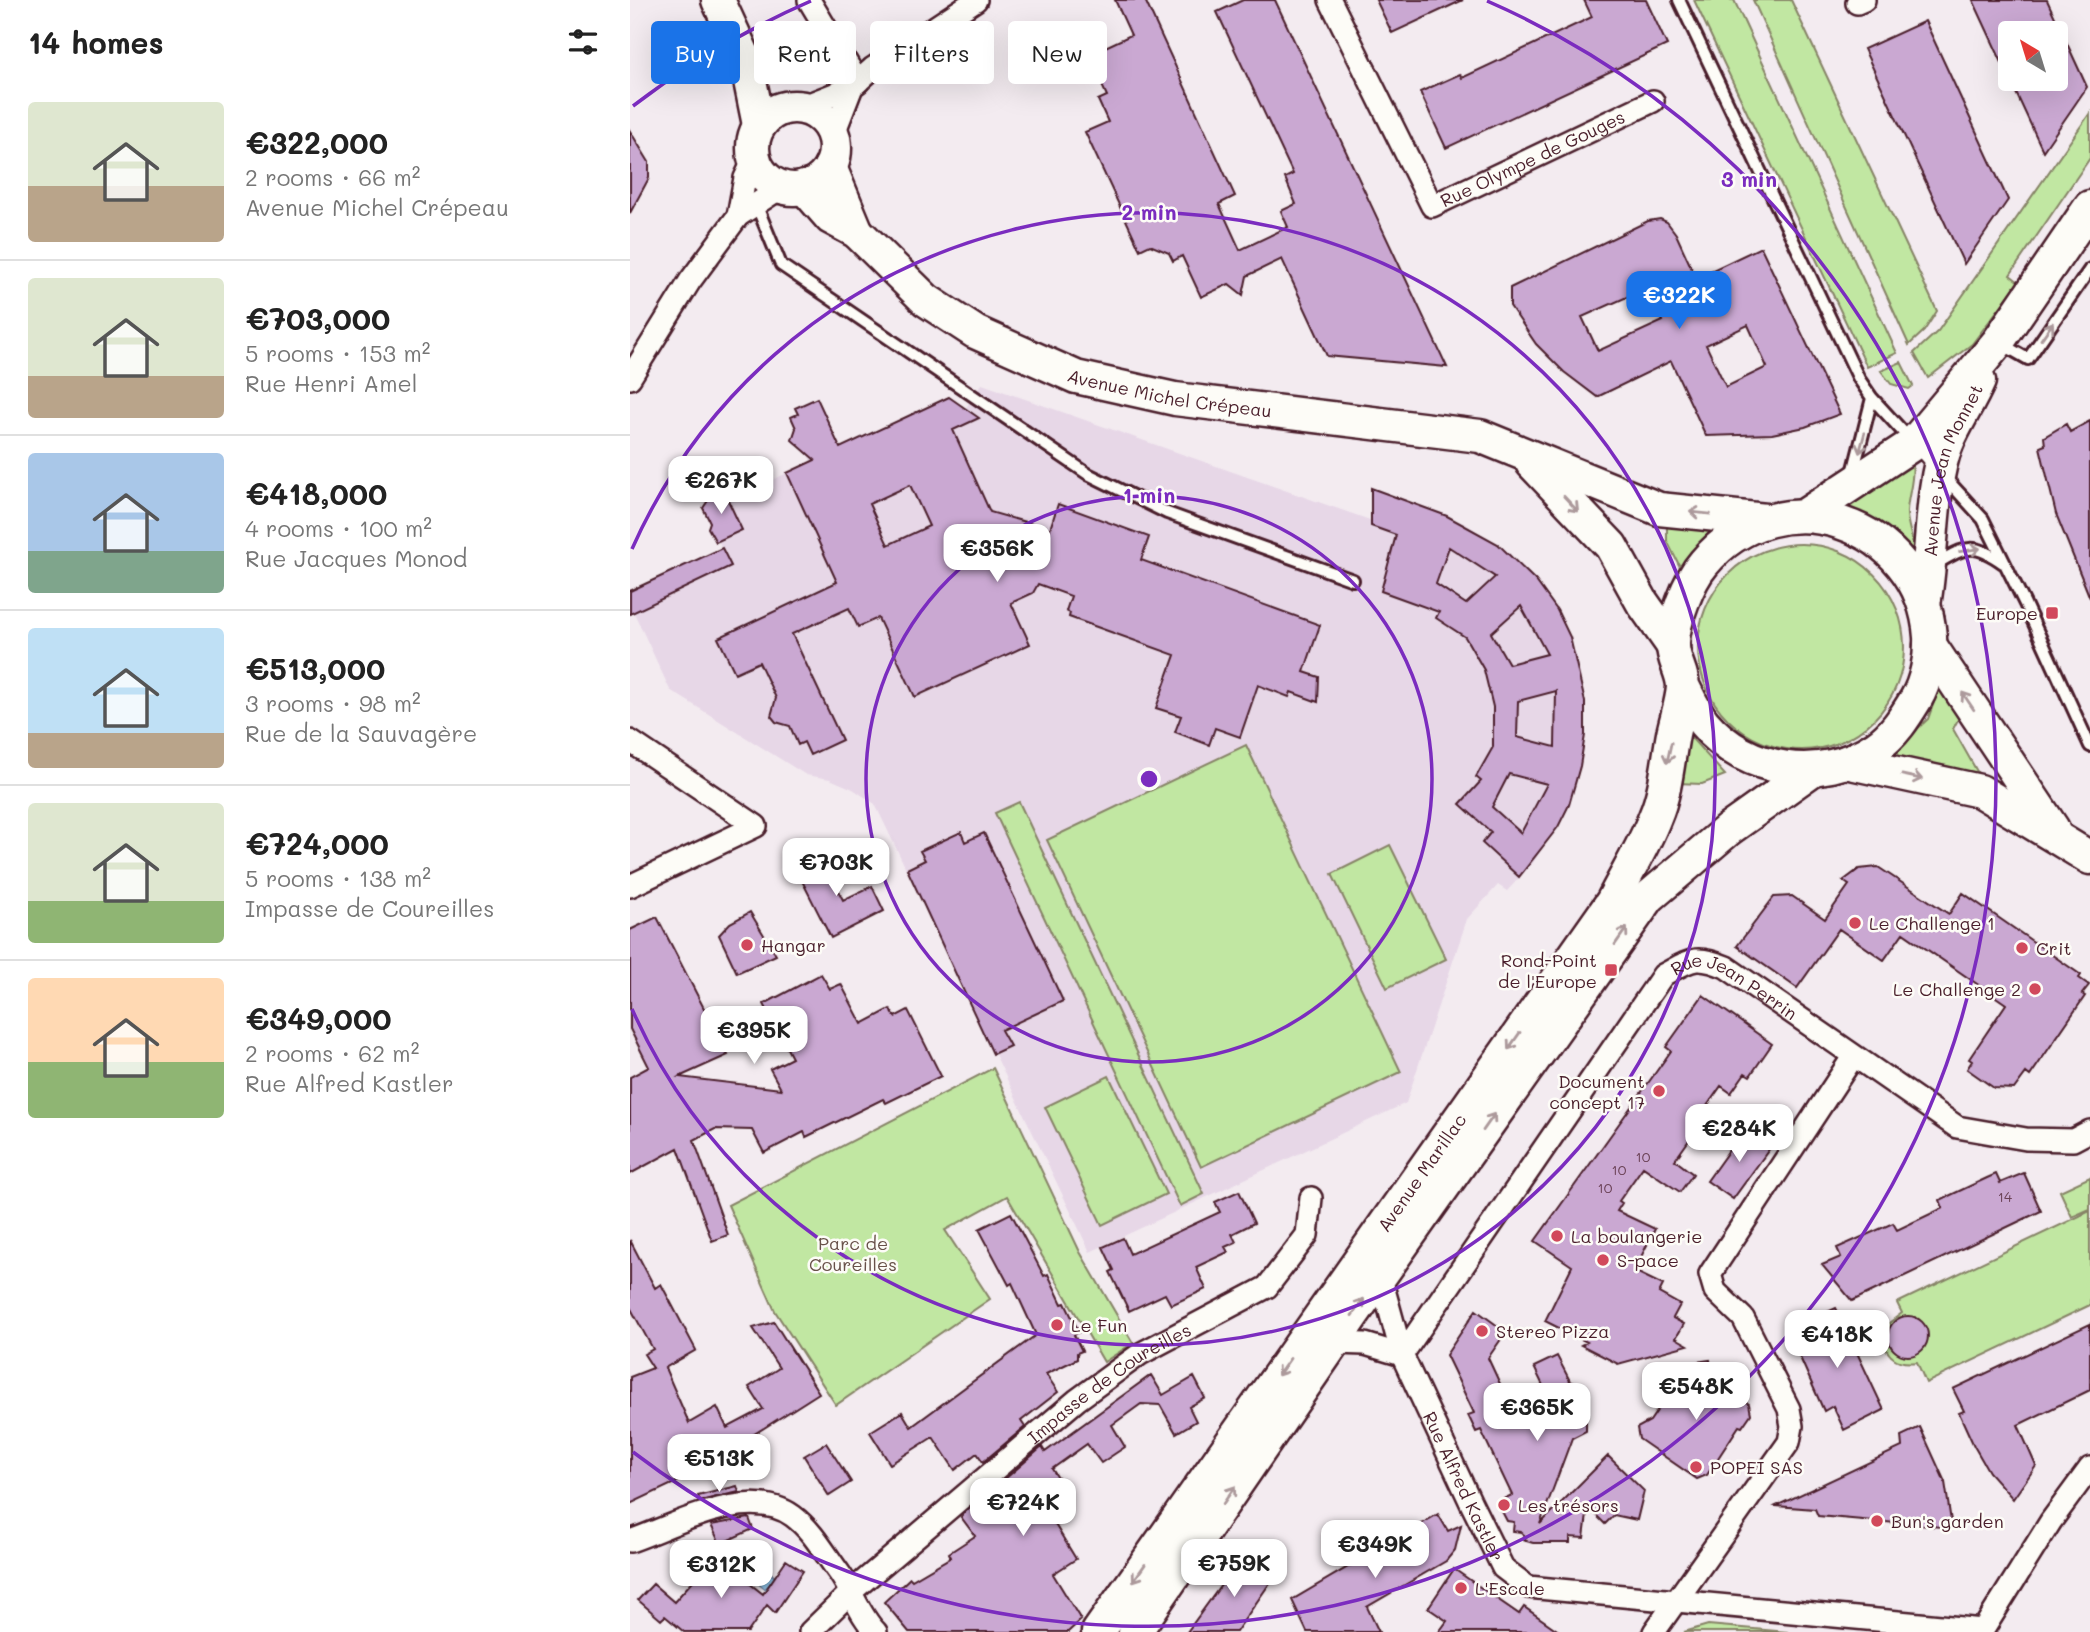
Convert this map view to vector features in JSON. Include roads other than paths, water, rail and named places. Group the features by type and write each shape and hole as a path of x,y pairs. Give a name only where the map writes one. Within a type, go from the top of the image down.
{"street":[{"name":"Avenue Michel Crépeau","path":"718,0 746,61 759,125 754,136 754,159 760,171 793,187 831,218 857,232 926,300 985,337 1076,377 1175,400 1451,430 1480,436 1659,509 1768,520"},
{"path":"630,378 690,281 747,210 793,187 814,183 832,152 855,85 809,0"},
{"path":"759,125 774,112 797,107 855,85 873,68 976,0"},
{"name":"Rue Olympe de Gouges","path":"1330,0 1432,206 1653,101"},
{"name":"Avenue Michel Crépeau","path":"746,61 797,107 821,117 857,232"},
{"path":"747,210 746,178 754,159"},
{"name":"Avenue Jean Monnet","path":"1924,604 1927,546 1925,461 1998,342 2090,207"},
{"name":"Avenue Michel Crépeau","path":"1524,454 1611,546 1642,602 1673,646"},
{"name":"Avenue Jean Monnet","path":"1805,515 1849,486 1925,461"},
{"path":"1805,515 1832,519 1857,528 1887,547 1909,573 1924,604 1930,645 1920,693 1902,723 1876,746 1846,762 1812,769 1771,766 1733,750 1703,722 1683,686 1673,646 1684,597 1703,563 1732,537 1768,520 1805,515"},
{"path":"1930,645 2057,836"},
{"name":"Avenue Marillac","path":"1098,1632 1612,902 1656,815 1683,686"},
{"path":"630,741 756,826 630,886"},
{"path":"1846,762 1980,791 2090,858"},
{"name":"Avenue Marillac","path":"1135,1632 1380,1275 1649,897 1729,829 1812,769"},
{"name":"Rue Jean Perrin","path":"1402,1355 1662,975 1704,958 1726,967 1957,1127 2026,1139 2073,1140 2090,1131"},
{"path":"1654,1632 1788,1442 1791,1426 1789,1409 1743,1318 1715,1291 1710,1274 1853,1057"},
{"name":"Impasse de Coureilles","path":"810,1632 852,1591 1077,1400 1140,1354 1267,1287 1307,1235 1311,1198"},
{"name":"Rue Alfred Kastler","path":"1380,1275 1402,1355 1498,1559 1510,1576 1539,1590 1984,1631 2051,1521 2090,1468"},
{"path":"1334,1343 1365,1344 1402,1355"},
{"path":"630,1541 709,1511 746,1504 790,1514 808,1530 852,1591 866,1622 876,1632"}],"lane":[{"path":"1679,0 1853,367 1872,398 1925,461 1983,519 2090,746"},
{"path":"747,210 781,265 1088,474 1167,513 1353,580"},
{"path":"1998,342 2028,359 2090,269"},
{"path":"1849,486 1872,398"},
{"path":"1927,546 1982,548 2006,565"}],"water":[{"path":"755,1559 776,1578 765,1589 743,1571"}],"place":[{"name":"Europe","path":"2052,613"},
{"name":"Le Challenge 1","path":"1855,923"},
{"name":"Hangar","path":"747,945"},
{"name":"Crit","path":"2022,948"},
{"name":"Rond-Point de l'Europe","path":"1611,970"},
{"name":"Le Challenge 2","path":"2035,989"},
{"name":"Document concept 17","path":"1659,1091"},
{"name":"La boulangerie","path":"1557,1236"},
{"name":"S-pace","path":"1603,1260"},
{"name":"Le Fun","path":"1057,1325"},
{"name":"Stereo Pizza","path":"1482,1331"},
{"name":"POPEI SAS","path":"1696,1467"},
{"name":"Les trésors","path":"1504,1505"},
{"name":"Bun's garden","path":"1877,1521"},
{"name":"L'Escale","path":"1461,1588"}],"park label":[{"name":"Parc de Coureilles","path":"853,1253"}]}
